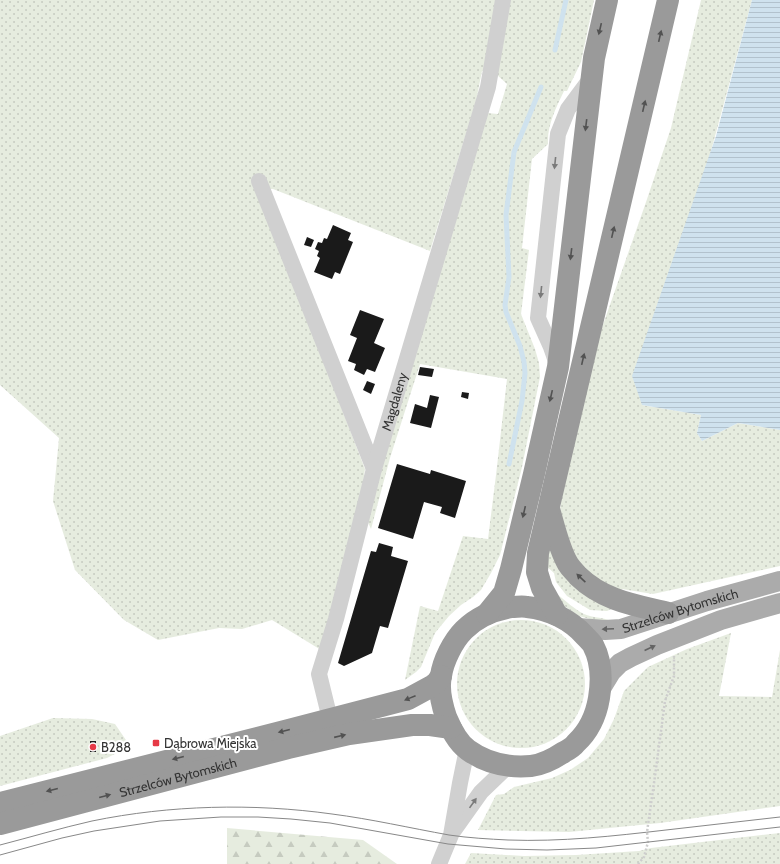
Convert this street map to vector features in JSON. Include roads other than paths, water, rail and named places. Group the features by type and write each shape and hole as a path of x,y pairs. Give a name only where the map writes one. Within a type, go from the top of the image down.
{"highway":[{"path":"487,614 504,593 511,569 558,367 591,78 607,0"},
{"path":"557,615 542,588 537,572 538,553 668,0"},
{"path":"548,506 568,564 585,582 597,591 610,597 668,613"},
{"path":"512,607 527,607 557,615 578,628 593,644 599,662 601,675 600,690 591,724 576,744 556,758 532,766 508,766 486,760 467,749 459,740 451,728 442,707 440,691 441,676 446,659 463,631 487,614 512,607"},
{"name":"Strzelców Bytomskich","path":"0,803 408,699 432,686 441,676"},
{"name":"Strzelców Bytomskich","path":"0,824 281,750 349,734 412,724 451,728"}],"main road":[{"name":"Strzelców Bytomskich","path":"578,628 605,630 621,629 707,601 780,582"},
{"name":"Strzelców Bytomskich","path":"600,690 620,663 631,657 657,645 721,620 780,603"}],"street":[{"name":"Magdaleny","path":"330,719 319,674 336,619 374,469 488,87 503,0"},
{"path":"259,181 374,469"},
{"path":"451,835 467,749"},
{"path":"438,864 451,835 481,792 508,766"}],"water":[{"path":"752,0 780,0 780,430 738,423 702,441 697,433 701,415 642,405 632,376 716,136"}],"waterway":[{"path":"555,50 566,0"},
{"path":"509,464 522,401 525,373 520,346 506,312 505,305 509,277 506,215 514,152 541,87"}],"tram line":[{"path":"0,845 92,821 151,812 212,807 302,810 361,818 471,838 528,840 607,836 780,817"},
{"path":"0,855 94,831 160,821 221,817 291,819 330,823 448,844 506,849 547,850 596,848 780,827"}],"place":[{"name":"Dąbrowa Miejska","path":"156,743"},
{"name":"B288","path":"93,747"}]}
